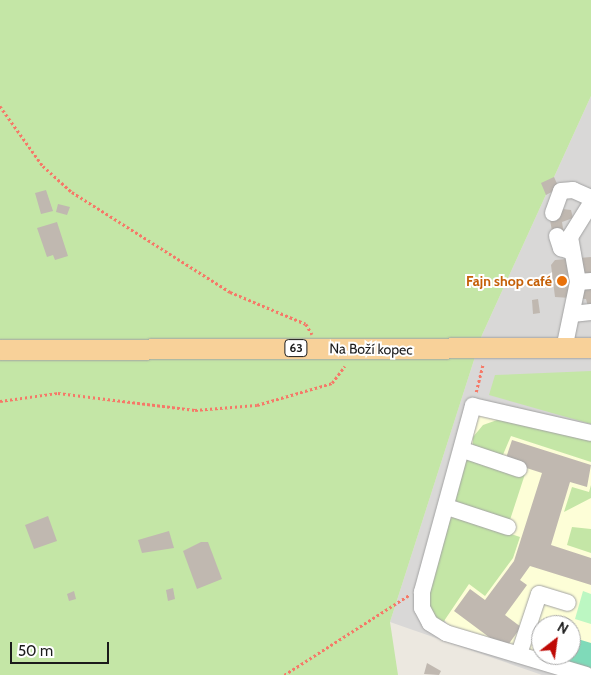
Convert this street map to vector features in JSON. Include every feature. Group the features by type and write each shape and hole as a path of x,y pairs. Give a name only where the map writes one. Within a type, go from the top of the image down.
{"main road":[{"name":"Na Boží kopec","path":"0,350 591,348"}],"lane":[{"path":"554,214 561,191 573,190 591,198"},
{"path":"564,349 572,314 585,282 572,252 570,237 591,203"},
{"path":"557,236 561,248 572,252"},
{"path":"572,314 591,312"},
{"path":"586,675 446,633 430,623 422,608 422,592 447,507 473,406 591,433"},
{"path":"462,450 519,469"},
{"path":"447,507 508,527"},
{"path":"519,654 539,594 568,603"}],"path":[{"path":"0,106 43,166 72,192 230,292 306,324 320,348"},
{"path":"0,400 58,394 195,410 256,405 332,383 357,348"},
{"path":"476,389 484,362"},
{"path":"284,675 397,600 422,592"}],"shaded area":[{"path":"591,96 591,675 542,675 390,622 482,335"},
{"path":"479,403 591,431 591,674 560,665 581,665 581,615 531,615 531,656 452,633 428,592"}],"green space":[{"path":"0,0 591,0 591,96 482,335 390,622 398,675 0,675"},
{"path":"591,371 591,424 489,395 495,375"},
{"path":"500,419 591,441 591,462 511,436 502,457 473,445 473,437 483,425"},
{"path":"465,459 525,474 509,523 453,501"},
{"path":"591,485 591,498 564,512 572,487 589,492"},
{"path":"455,516 520,537 513,558 485,596 469,584 442,624 432,616 428,600 449,520"},
{"path":"572,527 591,529 591,553 567,545"},
{"path":"583,591 591,594 591,624 581,621 581,615 576,615"},
{"path":"581,640 591,643 591,668 581,665"}],"building":[{"path":"554,177 559,188 546,195 541,183"},
{"path":"46,190 53,211 41,214 35,193"},
{"path":"58,204 70,207 67,215 56,212"},
{"path":"562,209 571,210 573,218 562,222 564,235 553,237 549,214"},
{"path":"57,222 68,256 55,260 53,255 47,257 37,228"},
{"path":"591,257 591,319 586,299 555,297 551,265 555,260"},
{"path":"538,299 540,313 533,314 532,300"},
{"path":"512,440 591,465 587,487 570,482 551,545 591,558 591,585 530,566 520,580 527,585 505,615 521,627 505,649 454,611 470,589 485,600 514,561 542,473 505,461"},
{"path":"48,516 57,541 34,549 25,525"},
{"path":"169,531 174,548 142,553 138,540"},
{"path":"201,542 208,542 222,579 197,589 183,551"},
{"path":"173,588 175,599 168,601 166,590"},
{"path":"74,591 76,599 69,601 67,594"},
{"path":"427,663 441,671 439,675 424,674"}],"place":[{"name":"Fajn shop café","path":"562,281"}]}
